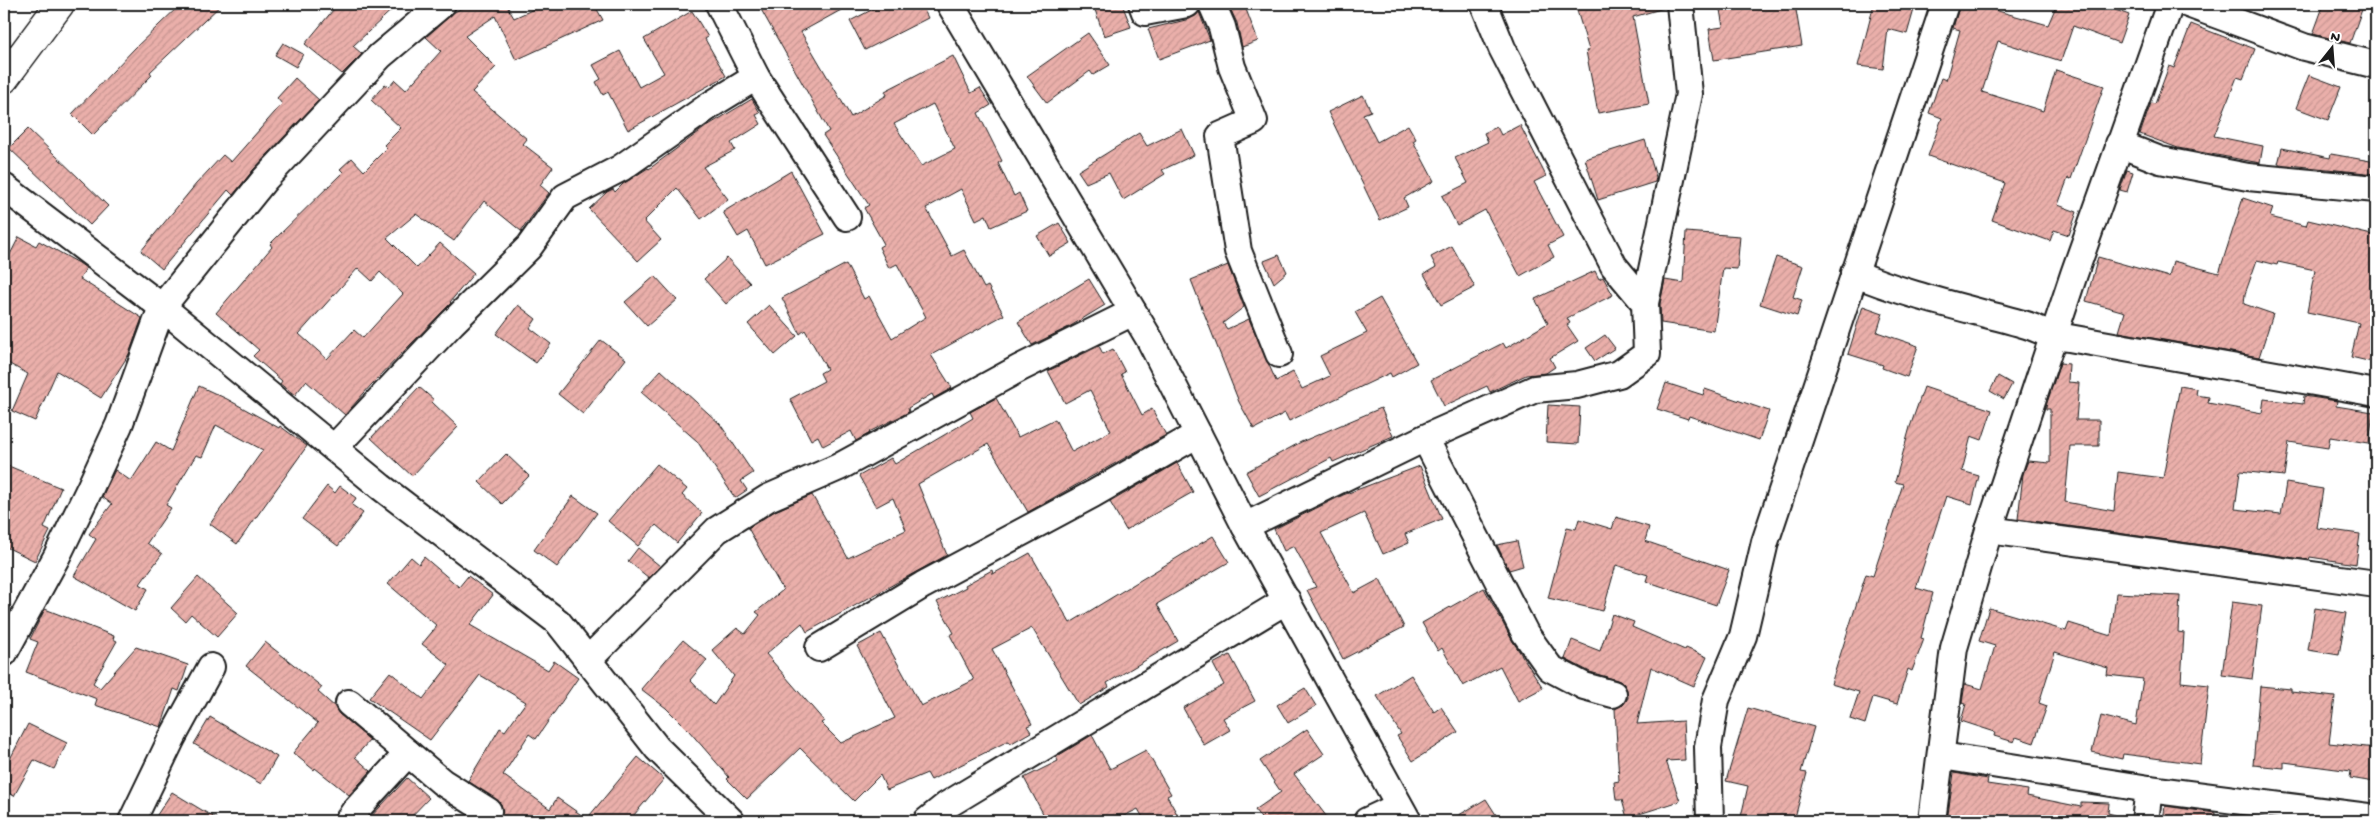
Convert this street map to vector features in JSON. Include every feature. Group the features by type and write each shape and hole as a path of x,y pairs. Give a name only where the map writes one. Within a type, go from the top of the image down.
{"main road":[{"path":"4,48 38,4"},
{"path":"4,79 60,4"}],"street":[{"path":"4,653 57,556 119,425 162,307 265,179 380,56 442,4"},
{"path":"719,4 756,77 847,217"},
{"path":"950,4 1150,340 1245,526 1403,813 1367,821"},
{"path":"1142,4 1145,12 1187,4"},
{"path":"1212,4 1222,27 1232,67 1254,121 1220,136 1238,251 1279,354"},
{"path":"1484,4 1502,48 1614,266 1645,303"},
{"path":"1245,526 1425,438 1536,389 1577,385 1619,374 1647,354 1645,303 1689,94 1680,4"},
{"path":"1710,821 1708,747 1716,700 1743,636 1765,542 1854,273 1875,219 1945,4"},
{"path":"1932,821 1942,756 1954,648 1989,530 2119,144 2170,4"},
{"path":"2188,4 2304,47 2376,65"},
{"path":"334,448 452,323 529,247 565,197 621,168 712,104 756,77"},
{"path":"2119,144 2160,160 2248,177 2376,190"},
{"path":"4,187 162,307 381,487 558,622 657,748 732,821"},
{"path":"1854,273 1887,287 2030,326 2054,338 2069,338 2376,393"},
{"path":"588,660 717,530 768,498 839,468 1003,378 1133,312"},
{"path":"819,648 923,585 1093,494 1198,434"},
{"path":"1425,438 1525,634 1550,668 1584,686 1613,694"},
{"path":"1989,530 2376,584"},
{"path":"928,821 955,800 1287,600"},
{"path":"132,821 172,738 211,667"},
{"path":"349,703 442,782 488,811"},
{"path":"348,821 408,753"},
{"path":"1942,756 2149,789 2366,818"},
{"path":"2145,821 2149,789"}],"building":[{"path":"181,4 222,4 150,72 152,75 93,135 72,114 135,48"},
{"path":"338,4 398,4 353,46 362,54 342,74 305,44"},
{"path":"469,4 514,4 508,8 514,18 545,4 594,4 603,20 516,60 495,16 465,36 496,67 472,92 527,139 523,144 553,167 540,185 549,193 521,231 484,201 454,241 416,214 387,238 417,268 440,243 474,273 451,303 371,385 345,415 306,381 295,395 280,384 282,381 253,356 259,350 216,313 272,247 270,244 343,172 340,169 352,158 364,171 387,148 384,145 401,128 371,100 385,84 389,87 395,80 406,90 441,51 426,37 453,13","holes":["358,268 372,281 380,272 403,294 363,338 354,330 327,359 299,334"]},
{"path":"758,4 852,4 801,32 851,117 887,95 885,91 953,56 971,93 980,88 991,105 978,113 1002,161 998,163 1014,196 1019,193 1027,211 991,227 986,215 976,220 961,189 926,208 952,256 964,250 984,288 988,286 1004,315 931,355 952,388 934,398 932,394 908,408 909,412 869,432 856,441 851,431 823,446 818,436 811,440 790,399 824,381 820,373 827,369 805,330 800,334 782,298 846,264 864,299 869,296 892,338 926,317 897,264 889,268 879,247 884,244 864,208 869,205 823,135 829,131","holes":["933,104 955,149 921,166 894,124"]},
{"path":"883,4 921,4 928,18 865,50 850,21"},
{"path":"1093,4 1122,4 1131,27 1104,36"},
{"path":"1228,4 1244,4 1258,41 1242,47 1237,23"},
{"path":"1575,4 1663,4 1664,8 1633,17 1649,104 1598,113 1586,51 1589,50"},
{"path":"1719,4 1795,4 1802,46 1714,60 1709,29 1723,27"},
{"path":"1874,4 1915,6 1907,34 1888,29 1883,69 1858,66"},
{"path":"1960,4 1973,4 2048,25 2057,4 2100,4 2129,15 2119,43 2073,26 2061,61 1998,41 1982,92 2043,111 2056,70 2104,86 2071,179 2068,178 2058,205 2077,212 2069,235 2054,230 2050,241 1992,220 2005,183 1928,156 1942,118 1929,113 1941,78 1946,80 1960,30 1953,28"},
{"path":"2324,4 2364,4 2350,43 2313,34"},
{"path":"692,11 708,37 705,39 726,76 628,130 608,92 603,95 596,82 601,79 593,65 620,51 639,87 664,73 644,39"},
{"path":"1199,12 1210,40 1159,59 1148,29 1190,19"},
{"path":"2191,24 2255,49 2243,79 2237,77 2214,136 2263,146 2260,163 2178,148 2140,134 2151,103 2155,104 2169,66 2174,68"},
{"path":"1088,33 1110,65 1093,75 1090,71 1047,103 1027,76"},
{"path":"283,43 303,54 296,67 275,55"},
{"path":"2309,75 2341,87 2328,120 2296,108"},
{"path":"295,78 319,100 254,169 233,195 228,190 162,269 141,251 196,184 223,155 231,162 282,104 277,98"},
{"path":"1363,95 1371,111 1363,114 1377,142 1408,125 1416,139 1413,141 1434,181 1404,198 1408,207 1380,220 1328,112"},
{"path":"752,99 760,113 756,115 761,124 731,143 735,150 703,167 728,199 701,219 677,188 644,221 661,240 638,261 589,209 607,192 613,189 615,192 623,184 649,169 707,126"},
{"path":"1520,125 1546,176 1534,182 1563,237 1548,245 1554,257 1520,276 1485,210 1457,225 1442,196 1468,183 1455,158 1488,142 1484,133 1497,127 1501,135"},
{"path":"28,129 108,206 90,225 9,148"},
{"path":"1182,129 1194,155 1162,170 1165,174 1123,200 1109,173 1086,183 1078,171 1139,133 1147,146"},
{"path":"1645,140 1656,177 1655,182 1598,200 1585,159"},
{"path":"2282,148 2330,158 2331,154 2376,162 2376,174 2278,164"},
{"path":"2127,170 2133,172 2127,192 2120,190"},
{"path":"791,171 825,234 765,264 748,231 738,237 723,212"},
{"path":"2243,198 2273,208 2270,217 2306,226 2308,220 2376,236 2376,363 2351,357 2359,323 2307,312 2315,270 2278,262 2277,265 2257,260 2245,294 2244,304 2273,314 2259,357 2119,332 2125,312 2086,301 2098,257 2169,277 2173,261 2219,273"},
{"path":"1059,223 1071,243 1049,256 1037,236"},
{"path":"1686,232 1740,236 1737,269 1723,268 1714,331 1661,323 1660,304 1665,280 1683,283"},
{"path":"19,237 36,246 39,241 79,263 86,268 80,279 142,318 129,354 101,398 57,371 35,421 12,411 28,374 4,361 4,266"},
{"path":"1452,246 1475,287 1441,305 1424,274 1436,267 1431,257"},
{"path":"1279,255 1287,272 1274,283 1264,261"},
{"path":"1776,257 1803,266 1793,297 1802,300 1797,316 1760,304"},
{"path":"727,258 750,283 726,304 704,279"},
{"path":"1228,265 1244,307 1223,323 1227,329 1249,319 1276,381 1293,372 1302,389 1330,376 1320,356 1367,333 1355,312 1380,298 1417,363 1392,377 1390,373 1289,421 1285,413 1254,429 1239,402 1191,280"},
{"path":"1595,271 1599,279 1603,277 1613,295 1567,318 1570,323 1567,325 1578,341 1550,358 1555,367 1546,373 1526,375 1490,392 1487,386 1444,406 1431,380 1503,343 1506,348 1548,323 1535,299"},
{"path":"655,276 677,300 647,326 625,302"},
{"path":"1089,279 1105,305 1069,327 1032,345 1018,322"},
{"path":"518,305 536,319 530,328 551,344 536,363 496,334"},
{"path":"769,305 797,336 775,355 748,324"},
{"path":"1863,306 1883,313 1877,332 1918,346 1907,377 1882,368 1883,365 1848,354"},
{"path":"1605,335 1615,348 1595,361 1586,348"},
{"path":"601,340 626,359 583,414 558,394"},
{"path":"1099,346 1103,354 1113,349 1125,372 1121,374 1142,415 1152,409 1166,435 1028,512 988,444 918,484 947,555 807,632 802,623 766,654 824,721 821,723 841,743 895,718 857,646 881,633 921,706 974,680 950,635 954,633 937,602 966,587 965,585 992,570 993,574 1030,553 1070,623 1213,536 1229,562 1157,604 1178,641 1107,683 1109,687 1079,705 1032,628 992,649 1032,724 1027,726 1031,732 1010,744 1008,741 931,780 927,773 887,790 880,775 854,801 800,748 747,799 727,779 729,777 689,731 666,708 641,689 683,640 707,660 690,680 714,705 734,676 712,650 737,628 745,634 760,615 756,612 783,590 748,528 775,511 812,495 848,558 906,530 893,498 876,507 859,476 891,458 895,464 973,418 970,412 996,398 1018,437 1055,419 1072,452 1111,431 1090,390 1065,403 1048,371"},
{"path":"2060,363 2069,364 2068,382 2079,383 2076,420 2099,420 2099,446 2070,446 2065,502 2114,511 2118,472 2163,478 2180,386 2197,389 2196,395 2209,397 2208,403 2262,413 2264,399 2303,404 2304,396 2337,401 2336,406 2373,412 2369,443 2330,437 2328,448 2289,442 2284,476 2240,471 2235,509 2281,514 2286,483 2323,489 2317,528 2360,534 2356,564 2310,557 2309,560 2018,519 2023,474 2028,461 2050,463 2050,409 2046,409 2046,406"},
{"path":"661,370 720,424 753,473 741,481 747,490 735,498 697,441 641,392"},
{"path":"1998,376 2012,384 2004,399 1990,391"},
{"path":"1666,383 1703,395 1705,389 1769,411 1759,440 1689,416 1688,419 1657,409"},
{"path":"199,386 227,399 279,428 280,426 307,446 237,544 210,524 263,450 216,425 202,457 196,455 166,505 171,508 147,543 162,554 140,584 148,589 135,611 74,576 96,539 89,534 112,504 102,497 115,470 131,481 156,442 171,451"},
{"path":"419,387 434,400 432,402 458,427 412,476 371,438"},
{"path":"1924,387 1992,410 1982,440 1971,436 1962,471 1979,476 1972,504 1946,496 1916,588 1933,593 1921,638 1924,639 1912,671 1908,669 1897,704 1873,697 1865,724 1850,719 1859,692 1831,684 1866,574 1873,576 1903,484 1895,482 1910,427"},
{"path":"1548,405 1580,407 1578,444 1546,442"},
{"path":"1381,408 1393,436 1333,462 1331,458 1259,496 1246,472 1301,442"},
{"path":"506,454 529,476 502,504 479,482"},
{"path":"1177,463 1193,492 1126,530 1110,502"},
{"path":"4,464 61,488 44,528 50,531 35,561 4,546"},
{"path":"657,464 687,489 682,495 702,513 677,543 656,525 638,546 608,521"},
{"path":"1420,466 1442,519 1405,534 1409,543 1383,554 1364,513 1321,533 1354,593 1380,579 1404,627 1343,659 1307,590 1316,587 1294,546 1284,551 1274,529 1343,495"},
{"path":"327,486 335,493 340,486 356,498 352,505 363,513 338,546 302,519"},
{"path":"573,496 597,513 557,567 534,550"},
{"path":"1616,517 1649,527 1645,541 1729,570 1716,605 1646,581 1648,575 1616,565 1603,611 1548,598 1567,527 1576,529 1579,519 1612,529"},
{"path":"1517,541 1523,566 1509,570 1497,545"},
{"path":"638,548 660,566 649,578 628,561"},
{"path":"411,557 419,564 424,557 459,587 468,576 493,595 470,625 548,670 554,661 578,678 536,739 529,734 503,775 550,809 557,798 590,821 498,821 503,812 501,804 468,781 500,728 505,731 526,702 480,675 430,740 369,698 390,672 423,699 449,665 422,644 437,626 388,584"},
{"path":"198,577 238,613 217,637 191,614 185,621 171,608"},
{"path":"1484,588 1512,640 1543,688 1518,701 1500,666 1463,686 1442,648 1438,651 1422,623"},
{"path":"2116,593 2180,596 2178,632 2184,633 2181,682 2209,685 2200,764 2123,754 2122,759 2092,752 2101,716 2136,725 2143,679 2107,675 2108,668 2055,652 2039,703 2047,706 2034,743 2016,737 2014,742 1994,736 1995,732 1961,721 1966,704 1962,703 1965,684 1982,689 1995,646 1979,641 1989,608 2066,631 2069,623 2111,636"},
{"path":"2232,602 2262,606 2252,679 2222,675"},
{"path":"2315,608 2346,613 2339,655 2308,650"},
{"path":"45,609 114,636 113,639 117,641 93,683 100,688 136,647 188,665 179,691 174,689 161,727 95,705 97,699 26,672 38,642 30,639"},
{"path":"1612,614 1634,622 1632,627 1685,650 1686,648 1707,657 1694,686 1651,667 1637,724 1683,721 1685,760 1666,761 1680,801 1627,818 1622,800 1616,800 1614,782 1619,781 1615,709 1624,704 1628,698 1627,690 1623,683 1617,680 1590,672 1565,659 1572,640 1600,651"},
{"path":"265,642 322,687 318,692 335,707 339,714 370,740 355,757 371,771 349,795 293,753 318,723 246,666"},
{"path":"1230,655 1255,701 1223,718 1230,730 1204,745 1183,708 1224,685 1213,664"},
{"path":"1411,675 1434,712 1441,707 1458,732 1413,761 1397,736 1401,734 1377,696"},
{"path":"2260,686 2291,689 2291,692 2335,697 2329,743 2376,748 2374,782 2350,778 2351,771 2284,762 2284,768 2253,765"},
{"path":"1305,688 1316,706 1288,723 1277,705"},
{"path":"1748,708 1814,727 1801,772 1807,773 1794,821 1740,821 1748,786 1726,781"},
{"path":"210,717 277,757 261,784 194,744"},
{"path":"28,724 67,743 54,769 34,760 14,796 4,790 4,755 10,759"},
{"path":"1307,729 1324,754 1294,774 1330,821 1263,821 1255,810 1281,792 1260,761"},
{"path":"1092,735 1110,769 1146,750 1171,794 1167,796 1181,821 1145,821 1138,809 1114,821 1096,821 1093,815 1082,821 1047,821 1024,778 1058,761 1056,757"},
{"path":"638,757 664,779 629,821 597,821 590,815"},
{"path":"1954,773 1988,779 1987,784 2028,790 2027,796 2081,807 2081,802 2109,803 2108,813 2115,815 2115,821 1947,821"},
{"path":"407,778 429,798 407,821 367,821"},
{"path":"172,792 220,821 153,821"},
{"path":"1486,799 1500,821 1449,821"},
{"path":"2165,806 2215,813 2215,821 2163,821"}]}
